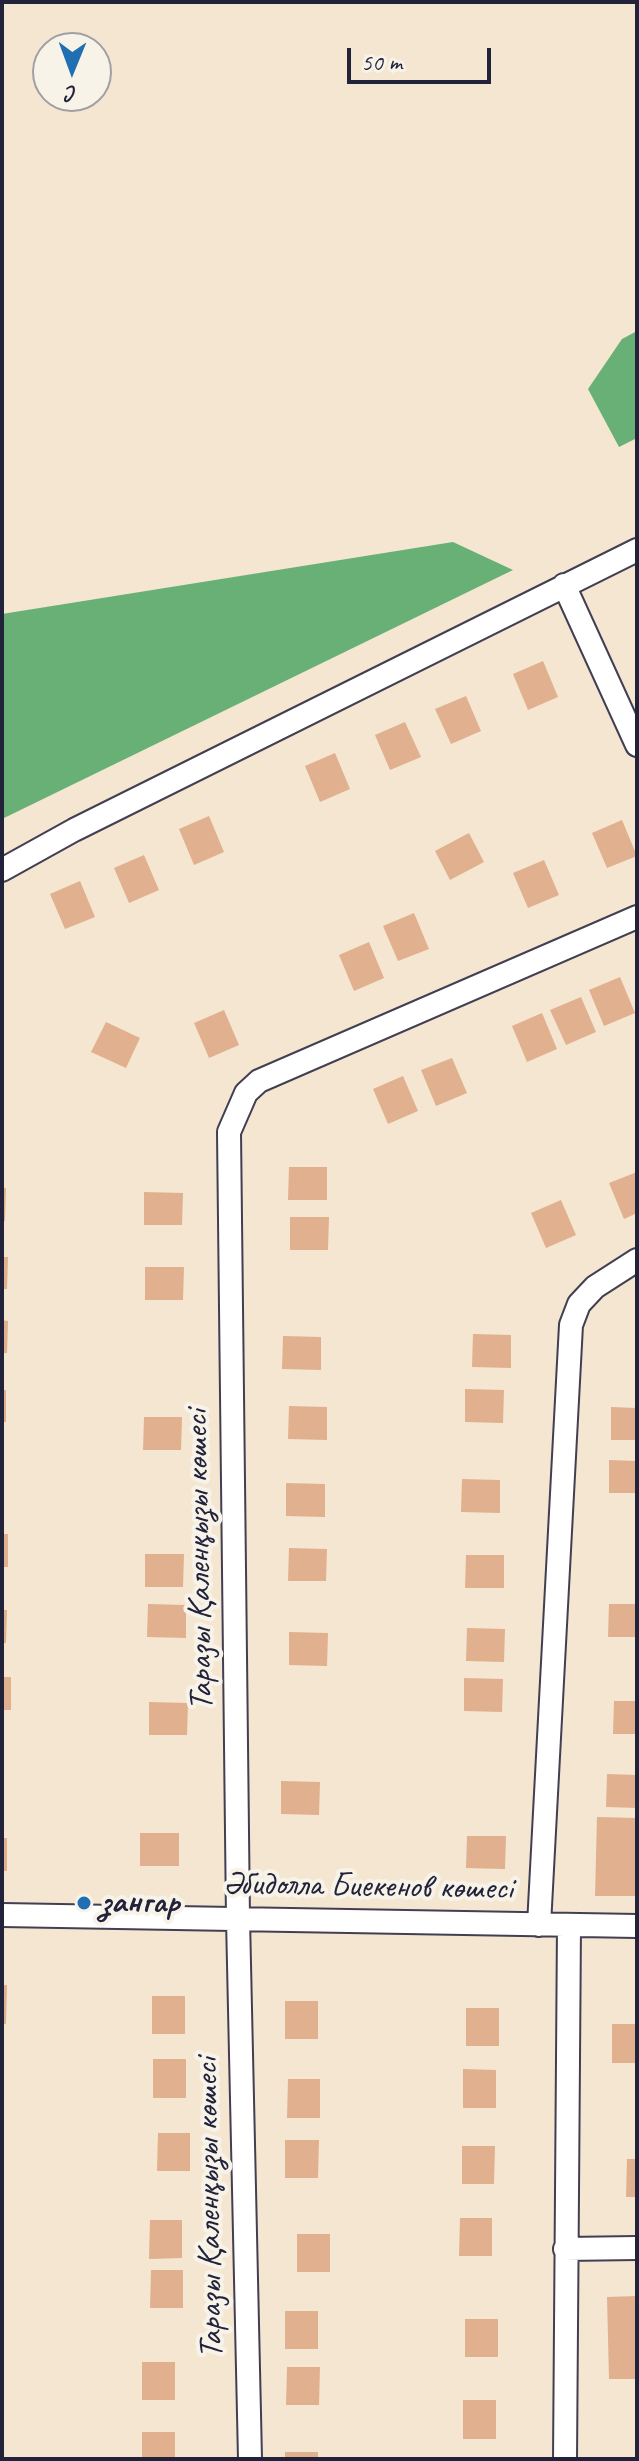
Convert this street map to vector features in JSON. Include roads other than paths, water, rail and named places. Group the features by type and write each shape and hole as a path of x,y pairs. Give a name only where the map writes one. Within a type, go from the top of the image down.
{"street":[{"path":"2,870 74,830 637,550"},
{"path":"564,585 637,745"},
{"name":"Таразы Қаленқызы көшесі","path":"250,2459 238,1919 229,1132 246,1093 259,1081 637,917"},
{"path":"539,1925 571,1325 579,1304 595,1287 637,1260"},
{"name":"Әбидолла Биекенов көшесі","path":"2,1915 637,1926"},
{"path":"565,2459 569,1925"},
{"path":"565,2249 637,2248"}],"place":[{"name":"зангар","path":"84,1903"}]}
